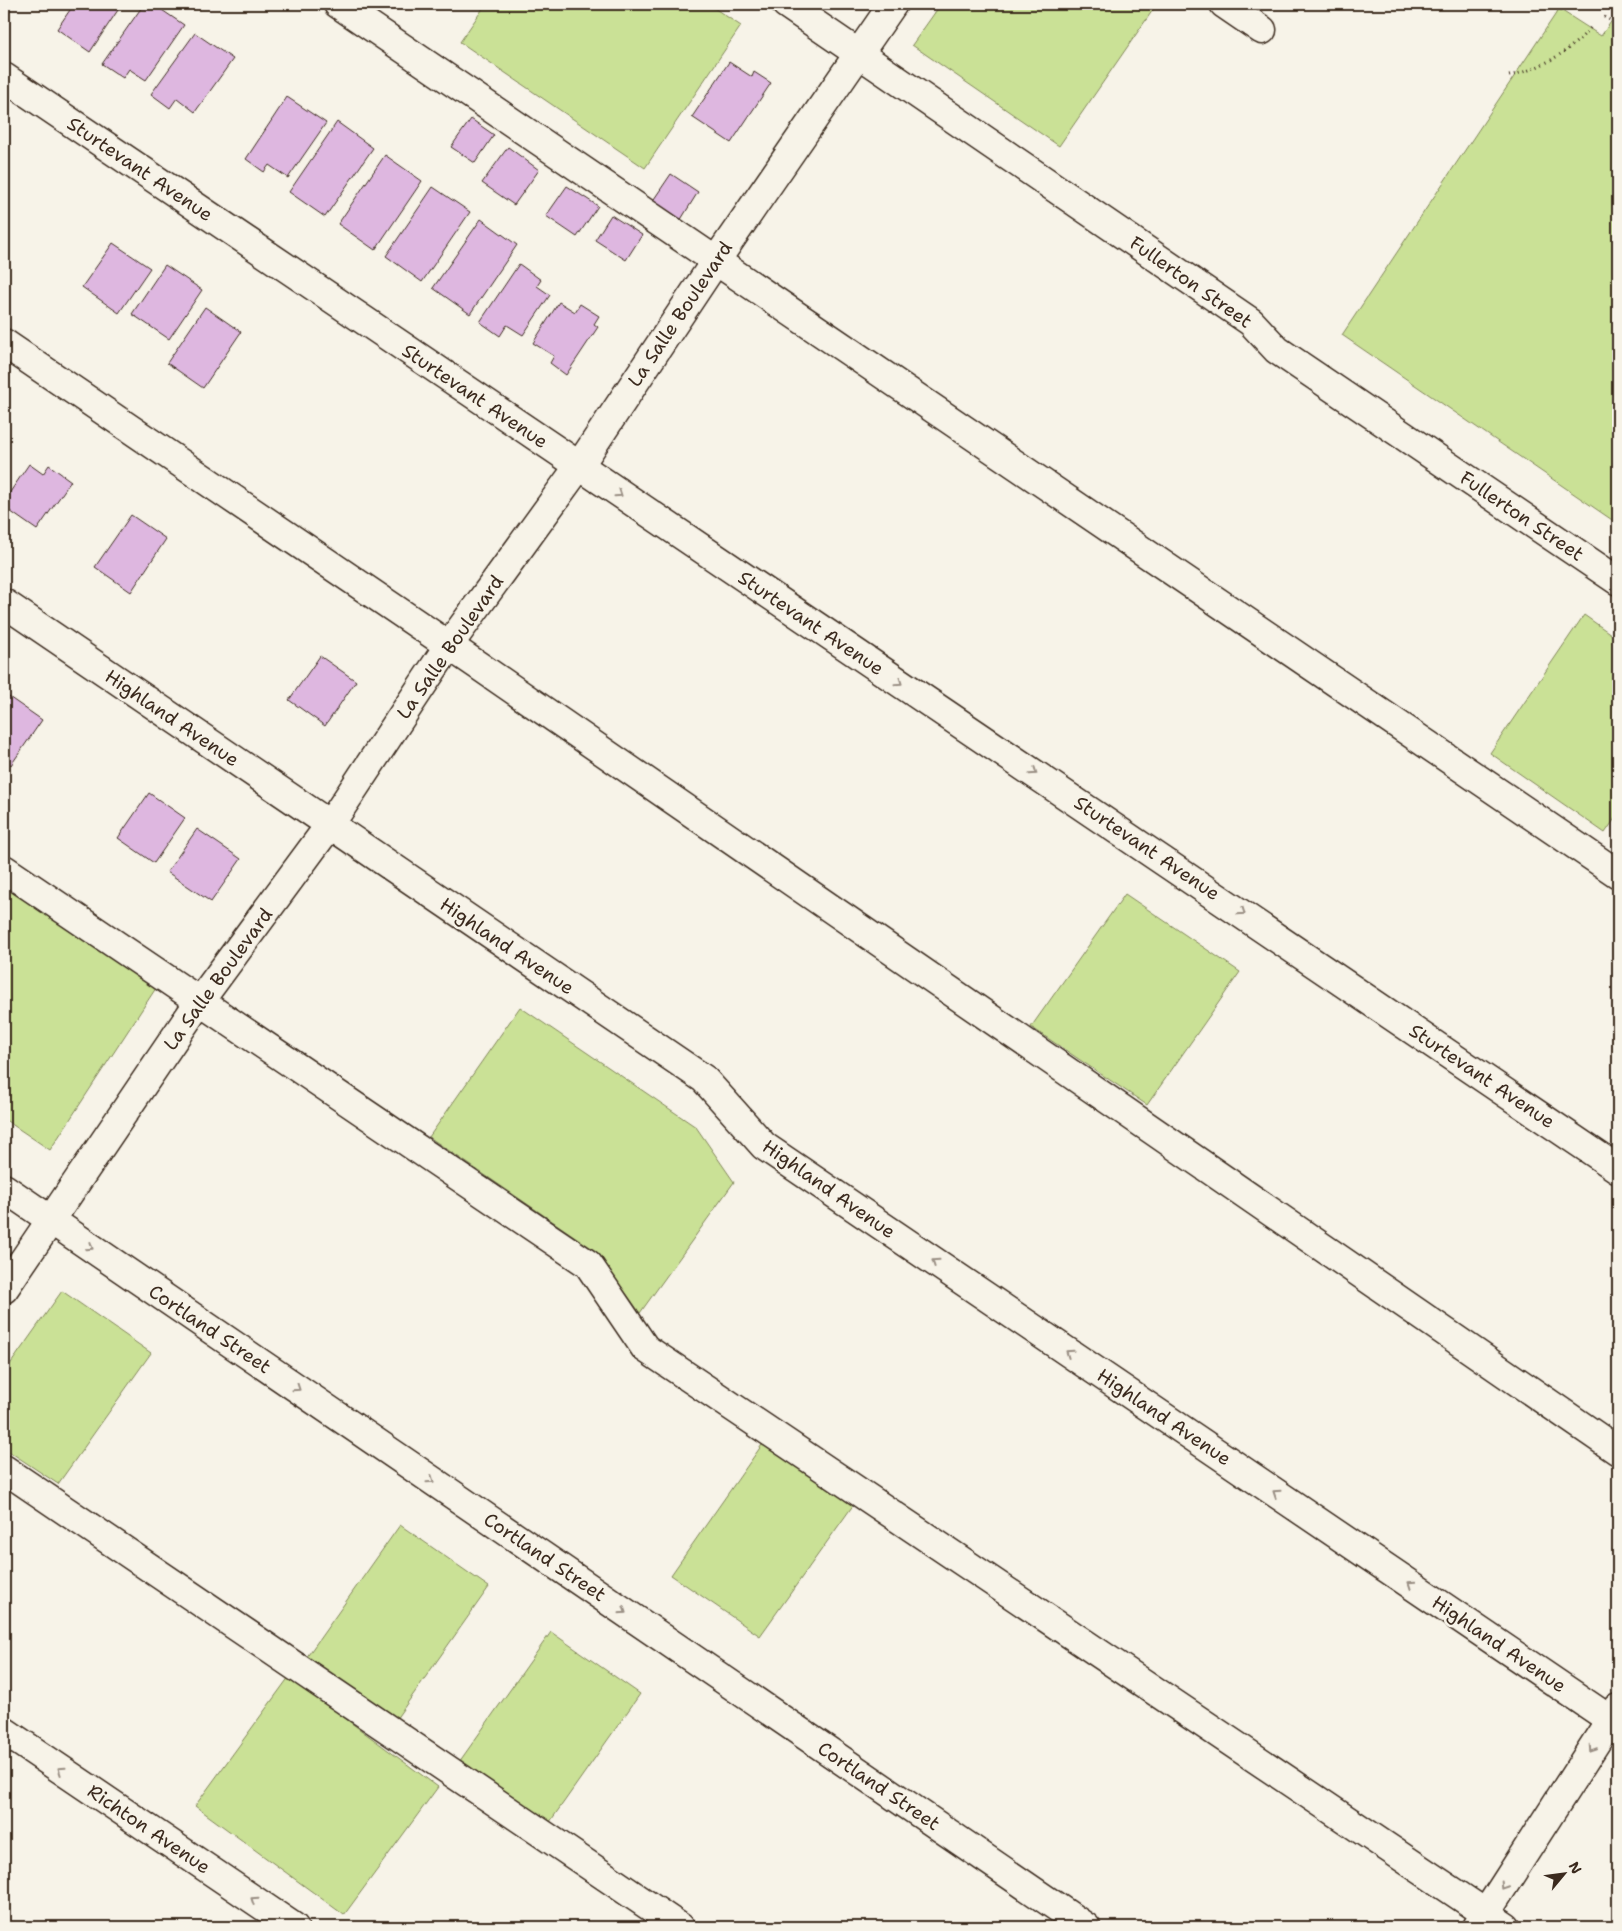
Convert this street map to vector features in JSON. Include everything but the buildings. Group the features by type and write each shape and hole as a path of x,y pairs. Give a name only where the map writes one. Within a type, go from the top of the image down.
{"street":[{"path":"338,4 1618,874"},
{"name":"Fullerton Street","path":"786,4 1251,322 1277,350 1618,581"},
{"name":"La Salle Boulevard","path":"4,1289 199,1002 329,826 449,645 579,466 715,262 893,4"},
{"path":"1224,4 1262,30"},
{"name":"Sturtevant Avenue","path":"4,77 1212,892 1618,1169"},
{"path":"4,343 449,645 1618,1451"},
{"name":"Highland Avenue","path":"4,603 704,1080 764,1146 1616,1717"},
{"path":"4,868 588,1264 645,1348 1490,1923 1616,1717"},
{"name":"Cortland Street","path":"4,1188 1086,1927"},
{"path":"4,1469 680,1927"},
{"name":"Richton Avenue","path":"4,1731 294,1927"}],"path":[{"path":"1604,17 1618,24"},
{"path":"1509,76 1525,72 1562,54 1580,40 1593,25"}],"green space":[{"path":"486,4 708,4 741,26 645,168 460,42"},
{"path":"941,4 1157,4 1059,146 912,45"},
{"path":"1559,9 1601,36 1618,12 1618,524 1342,335"},
{"path":"1584,615 1618,639 1618,814 1605,833 1490,753"},
{"path":"4,883 158,985 50,1150 4,1119"},
{"path":"1125,894 1240,972 1147,1105 1031,1027"},
{"path":"520,1007 696,1127 734,1182 640,1313 596,1251 429,1137"},
{"path":"62,1291 151,1353 58,1484 4,1448 4,1373"},
{"path":"764,1442 854,1504 760,1636 671,1575"},
{"path":"400,1525 489,1587 396,1719 306,1658"},
{"path":"551,1632 640,1694 547,1826 457,1765"},
{"path":"289,1677 438,1787 344,1915 195,1806"}]}
